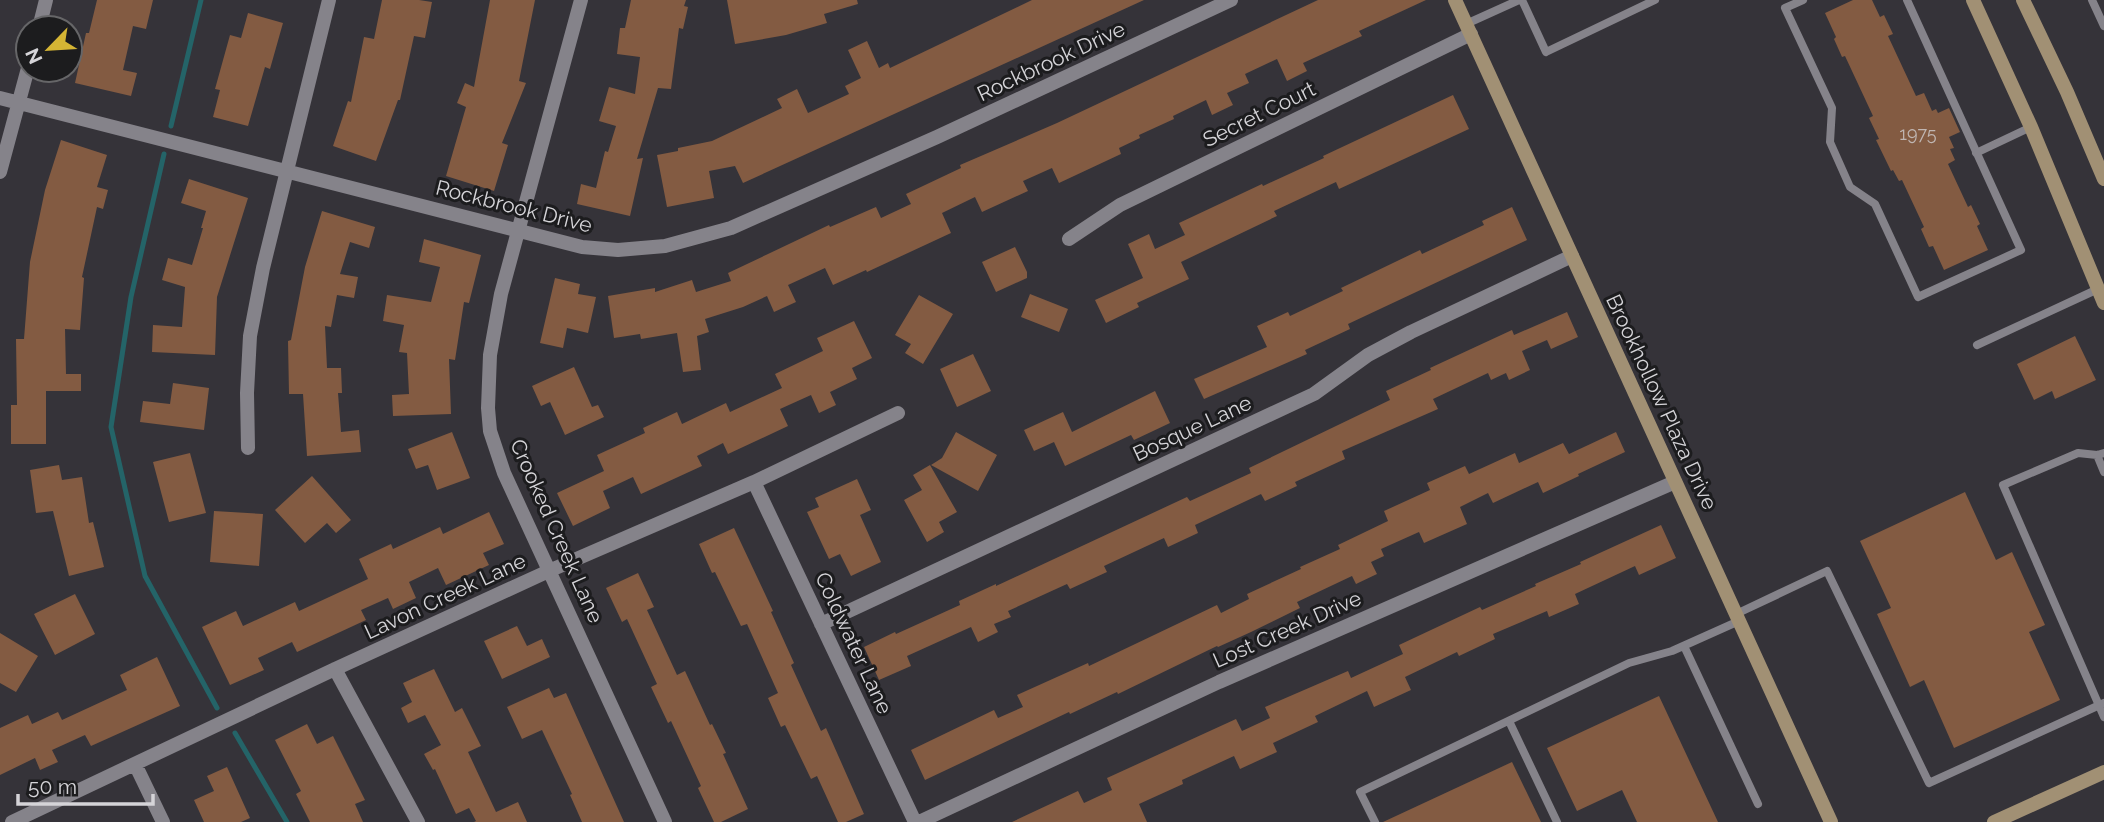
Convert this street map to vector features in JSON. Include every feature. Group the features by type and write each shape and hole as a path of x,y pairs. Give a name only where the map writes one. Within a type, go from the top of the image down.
{"street":[{"path":"248,448 250,335 263,268 330,0"},
{"name":"Crooked Creek Lane","path":"581,0 502,294 490,355 490,430 504,473 666,822"},
{"name":"Rockbrook Drive","path":"0,98 582,247 618,250 665,246 731,228 937,137 1231,0"},
{"name":"Brookhollow Plaza Drive","path":"1456,0 1831,822"},
{"path":"1973,0 2031,127 2104,303"},
{"path":"2023,0 2067,92 2104,179"},
{"name":"Secret Court","path":"1069,239 1120,205 1469,29"},
{"path":"0,172 24,84"},
{"name":"Bosque Lane","path":"821,624 1314,394 1378,349 1572,256"},
{"name":"Lavon Creek Lane","path":"12,822 335,669 551,570 754,482 898,413"},
{"name":"Coldwater Lane","path":"754,482 917,822"},
{"name":"Lost Creek Drive","path":"917,822 1219,682 1675,482"},
{"path":"335,669 418,822"},
{"path":"135,764 163,822"},
{"path":"1994,822 2104,772"}],"lane":[{"path":"1469,29 1520,0 1546,52 1655,0"},
{"path":"1803,0 1785,8 1832,108 1830,142 1850,187 1875,204 1918,297 2021,250 1907,0"},
{"path":"2092,0 2104,26"},
{"path":"1976,153 2031,127"},
{"path":"1977,345 2098,289"},
{"path":"2104,472 2100,454 2078,453 2003,485 2102,704 2104,717"},
{"path":"1375,822 1360,792 1629,663 1684,646 1827,571 1929,783 2102,704"},
{"path":"1684,646 1758,804"},
{"path":"1509,721 1557,822"}],"building":[{"path":"97,0 153,0 146,29 133,26 123,70 137,73 131,96 79,84 84,84 84,42 86,33 89,33"},
{"path":"382,0 432,2 425,38 414,36 400,100 376,161 333,146 348,101 351,102 364,37 374,39"},
{"path":"490,0 535,0 519,81 526,83 502,143 508,145 494,191 446,176 466,107 457,103 465,83 474,87"},
{"path":"631,0 686,0 684,6 688,7 683,29 679,28 671,89 658,88 637,159 643,158 630,216 577,204 581,184 596,188 605,151 608,152 616,126 599,121 609,87 635,94 640,57 617,54 620,28 625,28"},
{"path":"727,0 857,0 858,4 824,14 827,23 786,35 735,44"},
{"path":"1032,0 1144,0 743,183 735,166 709,171 714,198 667,207 657,155 712,141 782,108 777,99 797,89 808,113 849,94 845,86 861,78 848,50 867,41 879,68 888,63 890,68"},
{"path":"1318,0 1426,0 1359,31 1362,36 1303,63 1307,71 1287,81 1277,59 1245,74 1249,83 1227,93 1233,105 1212,115 1206,100 1139,135 1140,138 1119,148 1121,154 1059,183 1052,168 1023,181 1028,191 982,212 975,197 942,213 951,233 867,272 866,270 833,285 825,268 788,285 796,302 774,312 767,296 705,319 709,332 697,336 701,370 683,372 677,333 641,339 640,334 614,338 608,296 655,288 655,292 692,280 696,292 731,281 728,273 829,225 830,227 876,207 881,218 911,204 906,194 961,168 960,165 1057,123"},
{"path":"1853,0 1872,0 1880,17 1884,15 1893,34 1888,36 1916,96 1924,93 1932,111 1936,109 1938,113 1949,108 1960,132 1949,137 1955,160 1948,164 1968,207 1971,205 1980,224 1977,226 1988,250 1944,270 1933,246 1929,247 1921,229 1924,227 1902,180 1899,181 1893,170 1891,171 1876,140 1879,139 1869,118 1873,116 1845,56 1842,57 1825,13"},
{"path":"248,13 283,23 270,69 265,67 248,126 213,117 220,90 215,89 230,35 241,38"},
{"path":"1453,95 1469,129 1339,189 1336,182 1274,211 1277,216 1181,262 1189,279 1137,303 1139,307 1106,323 1095,300 1143,278 1128,244 1149,234 1155,249 1185,235 1179,223 1324,158 1323,156"},
{"path":"61,140 107,155 97,187 108,190 103,209 97,207 82,277 80,330 65,329 66,374 81,374 81,391 46,391 46,444 11,444 11,405 17,405 16,339 24,339 30,262 45,190"},
{"path":"189,179 248,198 217,297 215,355 152,352 153,325 182,327 185,287 162,280 168,258 192,265 203,228 206,211 181,203"},
{"path":"1512,207 1527,240 1348,324 1350,329 1305,350 1307,354 1204,399 1194,379 1267,347 1257,326 1288,312 1290,316 1420,250 1422,254 1484,225 1482,221"},
{"path":"322,211 375,227 369,248 350,242 340,274 358,277 354,298 337,295 331,327 325,326 327,368 341,368 342,393 338,393 341,432 359,430 361,452 307,456 303,394 289,394 288,341 291,340 305,267"},
{"path":"424,239 481,255 469,303 464,302 455,360 449,359 451,414 393,416 392,395 409,394 407,353 399,352 404,325 383,321 387,295 431,302 440,267 419,262"},
{"path":"1015,247 1027,272 1027,278 996,292 982,262"},
{"path":"555,278 580,284 578,294 596,297 588,333 567,328 563,348 540,343"},
{"path":"1030,294 1068,309 1059,332 1021,317"},
{"path":"919,295 953,314 923,364 905,353 911,344 895,335"},
{"path":"1567,312 1578,337 1551,349 1547,340 1522,351 1530,370 1509,380 1506,373 1491,380 1488,373 1433,399 1438,409 1342,451 1345,459 1295,482 1297,486 1265,501 1261,494 1195,525 1198,533 1168,547 1164,538 1104,566 1107,572 1070,589 1067,584 1008,611 1011,617 994,624 998,632 978,642 971,627 907,656 911,666 879,680 864,647 960,605 959,601 1187,497 1190,501 1251,473 1249,468 1390,400 1386,391 1431,370 1430,368 1512,330 1514,335"},
{"path":"854,321 872,358 852,368 857,379 830,392 836,405 819,413 811,395 780,409 788,426 728,454 723,443 697,456 702,466 641,494 633,477 603,491 610,508 573,526 557,493 604,471 597,455 645,433 643,428 677,412 682,424 726,403 730,412 782,388 775,374 823,351 817,338"},
{"path":"2075,336 2096,380 2055,399 2052,391 2034,400 2017,364"},
{"path":"973,354 991,391 957,407 940,369"},
{"path":"574,367 592,407 598,405 604,417 565,435 550,402 541,406 532,386"},
{"path":"173,383 209,388 204,430 140,422 143,401 170,404"},
{"path":"1155,391 1170,423 1134,440 1131,435 1065,466 1054,442 1034,451 1024,430 1063,412 1072,432"},
{"path":"452,432 470,478 437,490 428,465 416,469 408,449"},
{"path":"956,432 997,455 978,491 931,465 942,458"},
{"path":"1616,432 1625,452 1578,474 1579,476 1543,493 1538,482 1493,503 1488,493 1460,507 1467,524 1424,543 1419,532 1381,549 1384,556 1371,562 1377,574 1356,584 1352,576 1297,602 1300,608 1251,632 1118,694 1117,692 1070,714 1069,712 925,780 911,750 994,710 998,718 1023,707 1017,695 1088,663 1089,666 1217,605 1221,613 1249,599 1247,594 1340,549 1338,545 1388,521 1384,511 1430,490 1427,483 1465,466 1469,474 1515,453 1519,463 1563,443 1569,454"},
{"path":"190,453 206,513 169,522 153,462"},
{"path":"59,465 62,480 82,477 89,523 93,522 104,567 69,576 53,511 36,513 30,470"},
{"path":"930,465 957,512 939,522 944,532 927,542 904,500 922,490 913,475"},
{"path":"312,476 351,520 336,533 327,523 305,543 275,510"},
{"path":"857,479 871,510 860,515 881,562 851,576 840,554 829,559 807,512 819,507 815,498"},
{"path":"1965,492 1996,560 2012,552 2045,625 2029,632 2060,700 1954,748 1924,680 1910,687 1877,614 1891,608 1860,541"},
{"path":"214,511 263,514 259,566 210,562"},
{"path":"489,512 504,544 483,553 489,565 446,585 438,568 409,582 416,598 393,609 388,598 361,610 366,620 297,652 292,642 258,658 264,670 230,685 202,627 236,611 243,626 295,602 299,611 368,579 359,559 391,544 393,549 440,527 443,534"},
{"path":"1661,525 1676,558 1639,575 1635,566 1575,594 1579,604 1549,617 1547,611 1493,634 1495,639 1459,656 1457,652 1405,677 1411,690 1374,707 1367,691 1315,716 1318,722 1273,743 1277,752 1240,769 1234,756 1182,780 1183,784 1139,804 1147,822 1012,822 1078,791 1084,803 1112,790 1107,778 1236,719 1242,731 1270,718 1265,707 1348,671 1351,678 1403,654 1399,645 1480,607 1482,610 1536,586 1535,584 1581,564 1580,562"},
{"path":"734,528 773,611 771,612 794,663 791,665 821,731 826,728 864,814 846,822 838,822 817,776 811,779 785,725 781,727 768,698 778,693 747,624 741,626 699,544"},
{"path":"638,573 654,607 647,610 677,675 685,671 726,753 723,754 748,809 721,822 714,822 698,788 701,786 671,721 668,723 651,687 657,684 627,619 622,622 606,588"},
{"path":"75,594 95,634 55,655 34,614"},
{"path":"517,626 527,646 542,639 550,657 502,679 484,641"},
{"path":"0,633 38,656 16,692 0,683"},
{"path":"157,657 180,706 91,746 85,735 52,750 58,762 40,770 35,758 0,775 0,728 28,715 32,724 58,712 62,720 127,690 120,675"},
{"path":"434,669 455,712 462,708 481,746 468,752 496,812 518,802 527,822 474,822 476,821 469,808 456,814 435,769 433,770 424,754 441,745 425,715 408,723 401,708 412,702 403,683"},
{"path":"549,688 554,698 566,693 624,822 582,822 542,730 522,739 507,707"},
{"path":"1659,696 1718,822 1637,822 1622,790 1577,811 1547,748"},
{"path":"307,724 317,744 333,736 365,800 355,804 363,822 310,822 296,794 301,791 275,740"},
{"path":"1512,762 1541,822 1383,822"},
{"path":"227,767 250,818 241,822 204,822 194,800 214,791 207,776"}],"waterway":[{"path":"171,126 201,0"},
{"path":"164,154 131,297 111,427 145,576 217,708"},
{"path":"235,733 287,822"}]}
